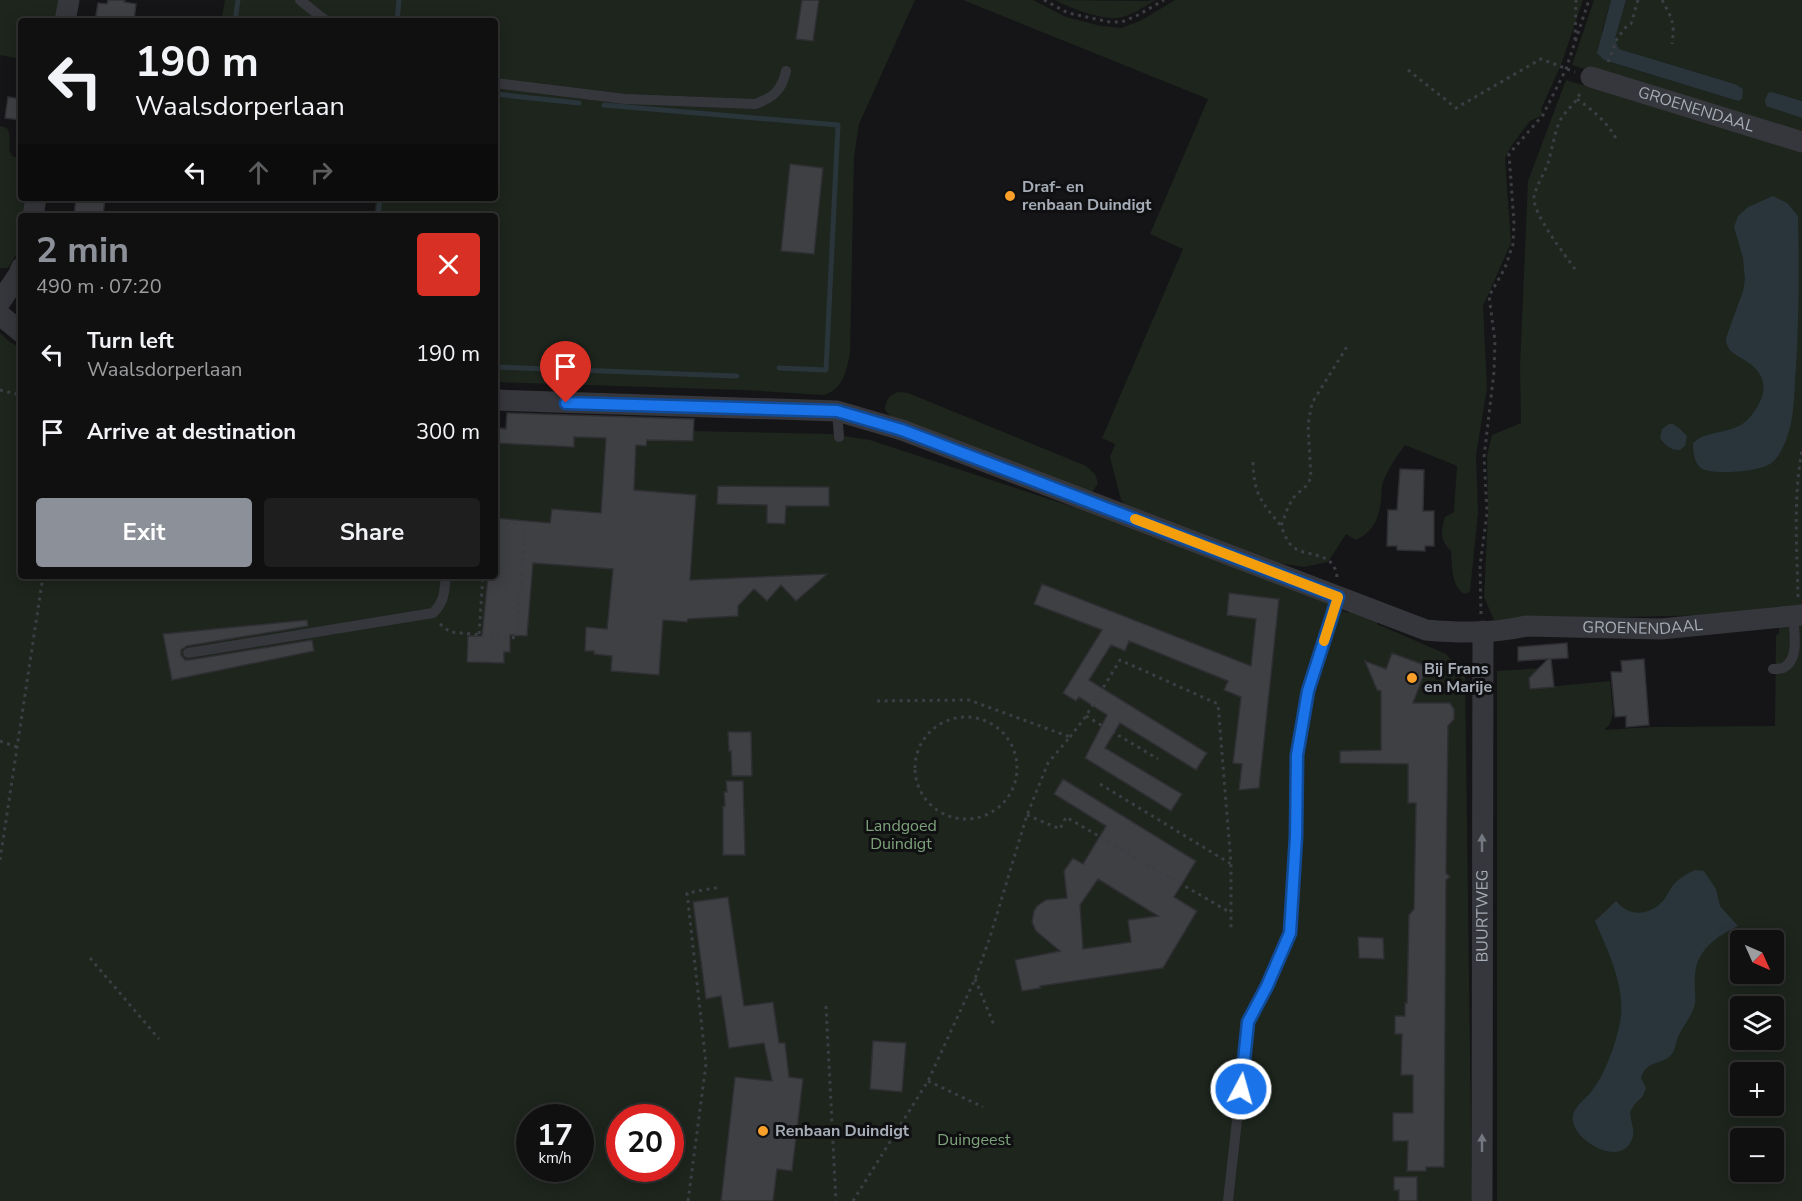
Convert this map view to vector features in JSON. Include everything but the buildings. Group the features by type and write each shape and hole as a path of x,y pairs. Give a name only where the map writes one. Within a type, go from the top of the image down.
{"street":[{"path":"66,18 69,0"},
{"name":"GROENENDAAL","path":"1593,75 1802,142"},
{"path":"0,302 18,275"},
{"path":"0,315 18,330"},
{"name":"GROENENDAAL","path":"498,400 837,411 902,430 1426,630 1483,632 1526,626 1661,628 1798,616"},
{"name":"BUURTWEG","path":"1482,1201 1483,632"}],"lane":[{"path":"300,0 322,18"},
{"path":"498,83 625,99 755,104 764,101 778,91 783,84 786,71"},
{"path":"837,411 839,437"},
{"path":"188,653 433,613 441,605 446,579"},
{"path":"1228,1201 1248,1022 1267,986 1290,933 1296,837 1297,755 1308,691 1336,596"},
{"path":"1773,669 1783,668 1794,654 1798,616"}],"path":[{"path":"1044,0 1068,13 1110,22 1122,22 1164,0"},
{"path":"1575,43 1576,0"},
{"path":"1480,593 1480,566 1487,513 1484,457 1494,372 1495,341 1489,296 1505,268 1513,244 1515,223 1509,154 1543,115 1566,69 1589,0"},
{"path":"1575,269 1536,210 1534,198 1559,122 1625,28 1631,24 1638,0"},
{"path":"1662,0 1672,18 1674,29 1672,44"},
{"path":"1408,70 1456,108 1541,59 1566,69"},
{"path":"1577,99 1608,124 1617,140"},
{"path":"1281,526 1294,497 1311,478 1308,425 1312,403 1348,345"},
{"path":"0,390 18,394"},
{"path":"1798,616 1796,515 1798,470 1802,450"},
{"path":"1253,462 1254,484 1262,502 1281,526 1286,538 1293,547 1321,556 1336,570 1338,581 1336,596"},
{"path":"433,613 441,626 450,632 517,638 525,524 498,522"},
{"path":"0,860 44,579"},
{"path":"479,634 483,579"},
{"path":"852,1201 928,1081 975,979 1027,815 1048,763 1086,716 1120,660 1218,704 1232,864 1231,931"},
{"path":"873,701 969,700 1070,737"},
{"path":"958,716 979,717 999,727 1012,743 1018,764 1015,786 1004,804 985,816 964,819 943,814 926,801 916,781 915,760 922,740 938,724 958,716"},
{"path":"1086,716 1158,759"},
{"path":"0,741 17,747"},
{"path":"1100,783 1232,864"},
{"path":"1027,815 1060,829 1066,817 1231,913"},
{"path":"688,1201 706,1064 687,893 721,887"},
{"path":"90,958 159,1039"},
{"path":"975,979 994,1024"},
{"path":"826,1006 836,1201"},
{"path":"928,1081 983,1107"}],"green space":[{"path":"0,0 64,0 61,18 18,18 18,58 0,55"},
{"path":"225,0 802,0 796,38 812,41 819,0 915,0 859,124 854,157 850,354 840,384 836,389 824,395 498,382 498,213 374,213 376,201 498,201 498,18 222,18"},
{"path":"963,0 1033,0 1066,17 1101,26 1121,28 1140,21 1175,0 1583,0 1561,65 1541,109 1543,115 1530,121 1505,158 1511,243 1483,306 1487,388 1476,455 1478,513 1470,592 1464,594 1457,586 1453,574 1451,551 1444,543 1442,535 1445,517 1454,512 1457,466 1405,445 1383,482 1378,514 1371,529 1356,540 1346,534 1328,562 1304,567 1279,563 1125,504 1121,500 1110,457 1115,444 1102,438 1183,249 1150,234 1208,99"},
{"path":"1055,0 1156,0 1131,14 1107,18"},
{"path":"1594,0 1611,0 1602,31 1604,60 1738,101 1735,84 1619,49 1615,39 1626,0 1802,0 1802,101 1772,92 1767,106 1802,118 1802,136 1572,65"},
{"path":"1566,80 1802,151 1802,610 1760,614 1494,620 1484,597 1488,513 1487,455 1492,435 1521,423 1520,366 1528,181"},
{"path":"0,126 7,128 12,156 18,158 18,201 28,201 26,213 18,213 18,251 8,268 0,268"},
{"name":"Landgoed Duindigt","path":"0,333 18,346 18,579 498,579 498,427 830,434 870,440 1073,507 1074,505 1324,597 1330,606 1348,613 1353,608 1379,617 1377,624 1446,654 1465,675 1472,1201 0,1201"},
{"path":"898,392 908,393 1086,466 1095,474 1098,483 1093,491 1083,491 891,417 885,410 886,404 890,397"},
{"path":"1802,625 1802,1201 1497,1201 1497,671 1544,668 1545,687 1610,681 1613,713 1610,724 1604,730 1650,727 1775,726 1776,635 1779,634 1779,627"}],"shaded area":[{"path":"1611,0 1626,0 1615,39 1619,49 1735,84 1743,89 1742,99 1738,101 1604,60 1597,53"},
{"path":"1772,92 1802,101 1802,118 1766,106 1765,100 1768,93"},
{"path":"1773,196 1787,203 1798,216 1798,329 1791,423 1782,450 1772,463 1755,469 1714,472 1701,468 1697,463 1693,443 1707,435 1730,430 1744,423 1756,409 1763,394 1759,373 1730,350 1726,343 1745,279 1743,258 1734,227 1738,216 1748,207"},
{"path":"1673,424 1687,436 1685,446 1680,450 1669,447 1660,438 1662,429"},
{"path":"1695,870 1704,871 1716,889 1720,906 1738,926 1715,939 1699,959 1696,967 1695,1004 1692,1013 1671,1055 1667,1059 1652,1064 1644,1071 1641,1078 1646,1088 1643,1096 1630,1112 1632,1139 1627,1147 1610,1152 1583,1138 1573,1122 1576,1109 1596,1085 1606,1067 1621,1016 1618,979 1595,921 1616,901 1627,910 1639,913 1657,907 1673,885"}],"waterway":[{"path":"235,18 238,0"},
{"path":"397,18 399,0"},
{"path":"498,94 579,103"},
{"path":"604,105 838,125 826,370 779,368"},
{"path":"378,213 380,201"},
{"path":"498,367 737,376"}],"slow traffic":[{"path":"1135,519 1338,597 1324,641"}],"place":[{"name":"Draf- en renbaan Duindigt","path":"1010,196"},
{"name":"Bij Frans en Marije","path":"1412,678"},
{"name":"Renbaan Duindigt","path":"763,1131"}],"route":[{"path":"566,403 837,411 902,430 1338,597 1308,691 1297,755 1296,837 1290,933 1267,986 1248,1022 1241,1089"}],"park label":[{"name":"Duingeest","path":"974,1140"}]}
